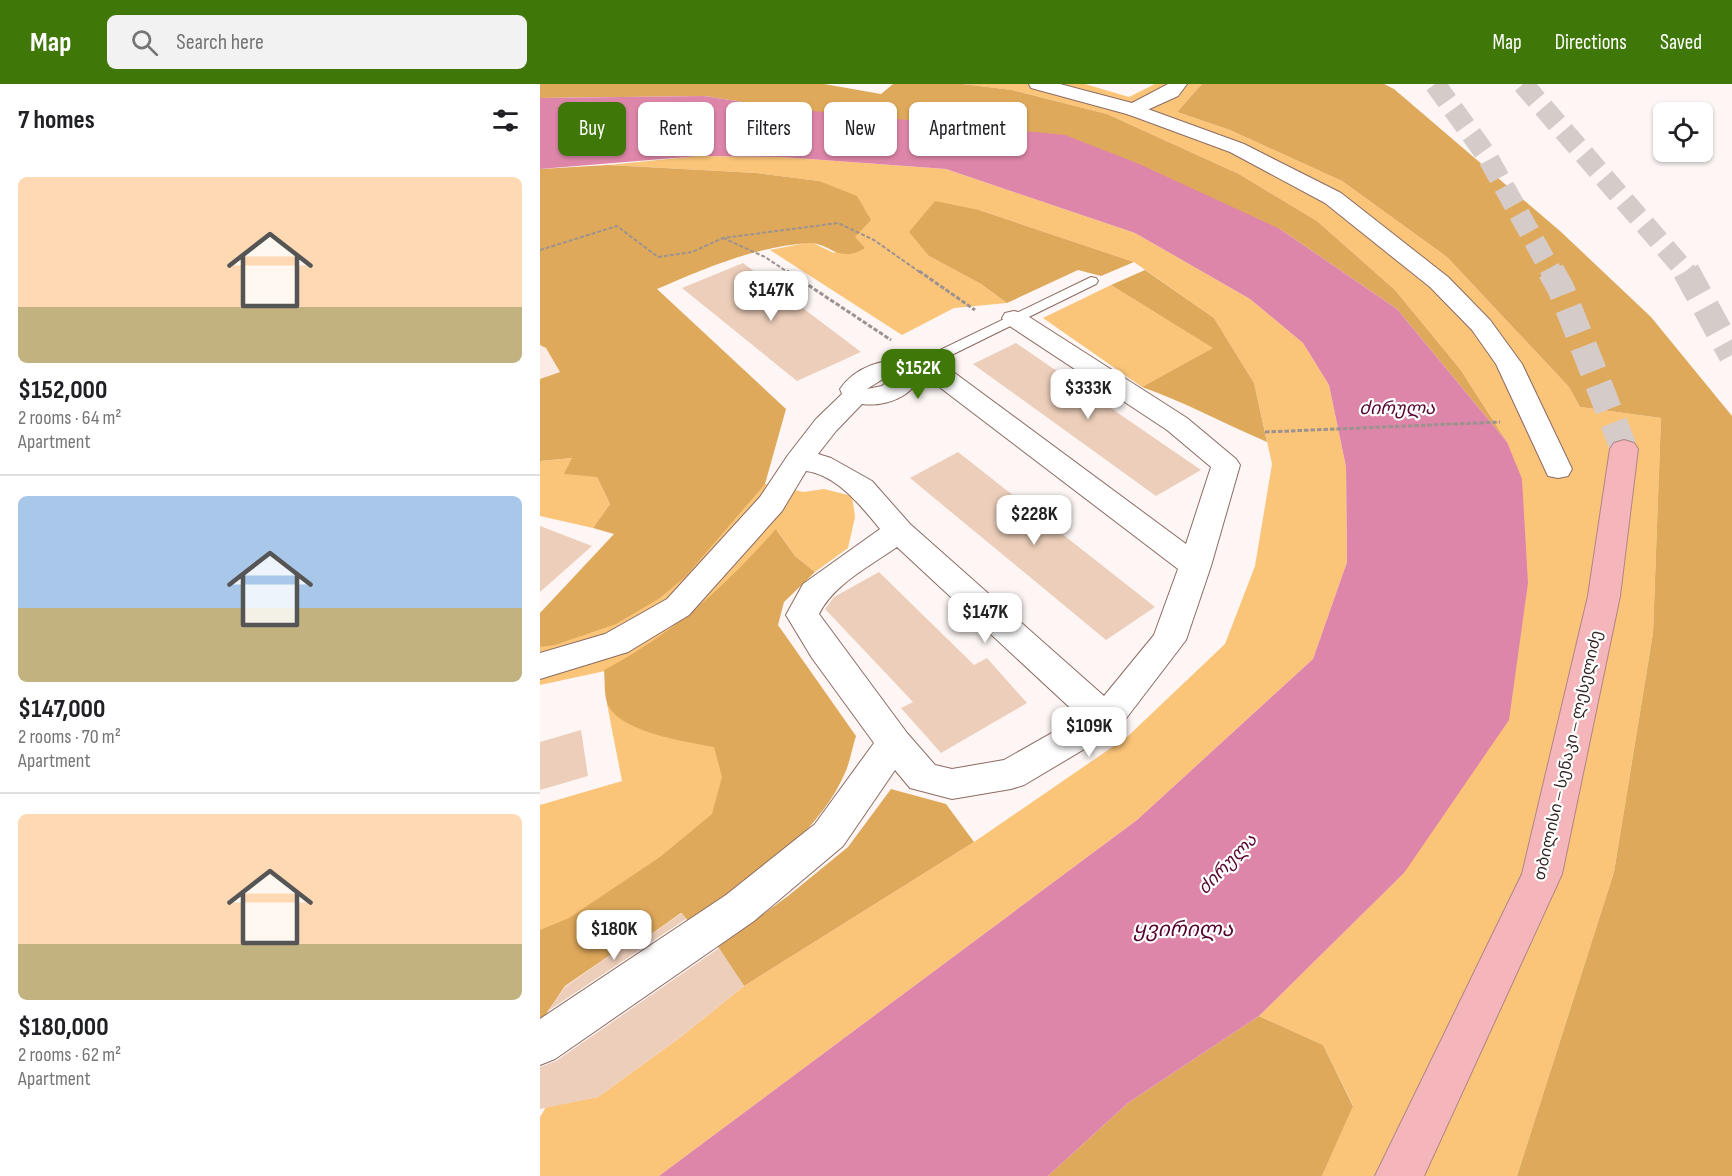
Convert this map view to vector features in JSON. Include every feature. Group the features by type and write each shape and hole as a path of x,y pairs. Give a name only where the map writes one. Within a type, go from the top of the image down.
{"highway":[{"name":"თბილისი — სენაკი — ლესელიძე","path":"1399,1176 1419,1138 1542,874 1604,596 1624,449"}],"street":[{"path":"1038,84 1134,110 1237,148 1333,198 1373,227 1438,282 1481,325 1509,364 1558,469"},
{"path":"1134,110 1171,92 1179,84"},
{"path":"899,531 829,579 814,592 802,615 824,649 894,743 924,777 952,784 1011,774 1106,719 1169,640 1195,566 1226,465 1177,424 1006,322"},
{"path":"540,666 616,643 678,607 771,504 798,461 826,425 856,395 853,389 858,382 887,369 916,367 1195,566"},
{"path":"798,461 821,464 862,488 899,531 1106,719"},
{"path":"540,1044 740,908 829,835 894,743"}],"lane":[{"path":"916,367 1091,281"}],"path":[{"path":"540,250 617,226 658,257 692,252 723,238 838,223 874,240 1006,322"},
{"path":"723,238 765,257 916,367"},
{"path":"1265,432 1537,420"}],"shaded area":[{"path":"540,84 824,84 881,94 893,84 963,84 1012,90 1107,114 1239,174 1317,221 1395,290 1460,369 1507,442 1397,309 1280,229 980,156 1027,156 1027,102 909,102 909,139 897,136 897,102 824,102 824,118 812,115 812,102 743,102 704,96 540,98"},
{"path":"963,84 1085,84 1129,97 1155,84 1202,84 1177,112 1230,130 1342,181 1447,257 1569,387 1580,407 1661,418 1653,633 1614,872 1517,1176 1322,1176 1353,1105 1323,1045 1259,1016 1404,873 1507,442 1460,369 1395,290 1317,221 1239,174 1107,114 1012,90"},
{"path":"1202,84 1384,84 1394,89 1560,231 1651,317 1732,416 1732,1176 1517,1176 1614,872 1653,633 1661,418 1580,407 1569,387 1447,257 1342,181 1230,130 1177,112"},
{"path":"699,156 782,157 946,169 1135,233 1250,299 1303,343 1329,385 1346,467 1347,562 1313,659 1137,820 659,1176 540,1176 540,1117 546,1107 598,1097 682,1036 744,986 974,842 1127,737 1225,644 1255,566 1272,464 1254,383 1214,318 1134,262 979,210 929,256 981,284 1007,303 954,308 902,335 770,250 811,242 834,253 855,237 819,181 757,173 608,165"},
{"path":"608,165 757,173 819,181 857,196 871,220 855,237 865,248 856,253 841,253 815,243 788,245 731,260 657,289 786,409 765,484 686,576 660,598 616,624 555,645 540,647 540,613 614,534 593,528 610,504 597,477 564,474 572,458 540,461 540,379 560,372 546,348 540,345 540,169"},
{"path":"935,201 979,210 1134,262 1101,276 1078,270 1007,303 981,284 929,256 909,232"},
{"path":"1145,270 1214,318 1254,383 1267,442 1142,387 1213,348 1111,285"},
{"path":"1111,285 1214,348 1142,387 1043,318"},
{"path":"540,345 546,348 560,372 540,379"},
{"path":"573,458 597,477 610,504 593,528 540,516 540,461"},
{"path":"765,484 804,492 824,489 852,496 855,517 848,548 815,572 795,556 777,530 693,652 540,685 540,634 593,610"},
{"path":"776,529 795,556 815,572 784,602 778,625 856,736 844,775 815,820 777,858 691,924 681,913 647,937 613,953 565,986 542,1020 540,1029 540,930 569,918 660,857 712,814 722,777 714,747 654,734 625,721 614,713 606,699 604,670 653,641 696,608 737,571"},
{"path":"607,704 659,712 778,755 745,840 540,952 540,805 622,781"},
{"path":"891,789 946,804 974,842 744,986 718,947 788,896 848,847"},
{"path":"1259,1016 1323,1045 1353,1106 1322,1176 1048,1176 1128,1103"}],"water":[{"name":"ყვირილა","path":"704,96 743,102 726,102 726,156 812,156 812,111 824,112 824,156 897,156 897,119 909,120 909,156 1027,156 1027,131 1065,135 1137,163 1280,229 1397,309 1507,442 1522,479 1528,583 1509,720 1404,873 1259,1016 1128,1103 1048,1176 659,1176 1137,820 1313,659 1347,562 1346,467 1329,385 1303,343 1250,299 1135,233 946,169 782,157 699,156 540,169 540,98"}],"building":[{"path":"743,263 861,352 797,381 682,288"},
{"path":"1016,343 1201,470 1156,496 973,364"},
{"path":"958,452 1155,607 1106,640 910,478"},
{"path":"540,526 592,546 540,592"},
{"path":"879,572 974,665 987,658 1027,703 941,753 901,708 913,702 825,609 834,597"},
{"path":"581,730 588,776 540,790 540,742"},
{"path":"682,913 686,919 548,1011 565,987 613,953 647,937"},
{"path":"719,948 744,986 682,1036 598,1097 540,1109 540,1067 556,1061"}],"tunnel":[{"path":"1435,84 1487,156 1552,273"},
{"path":"1523,84 1687,273"},
{"path":"1551,271 1561,289 1624,449"},
{"path":"1686,271 1732,355"}],"water label":[{"name":"ძირულა","path":"1397,408"},
{"name":"ძირულა","path":"1227,864"}]}
